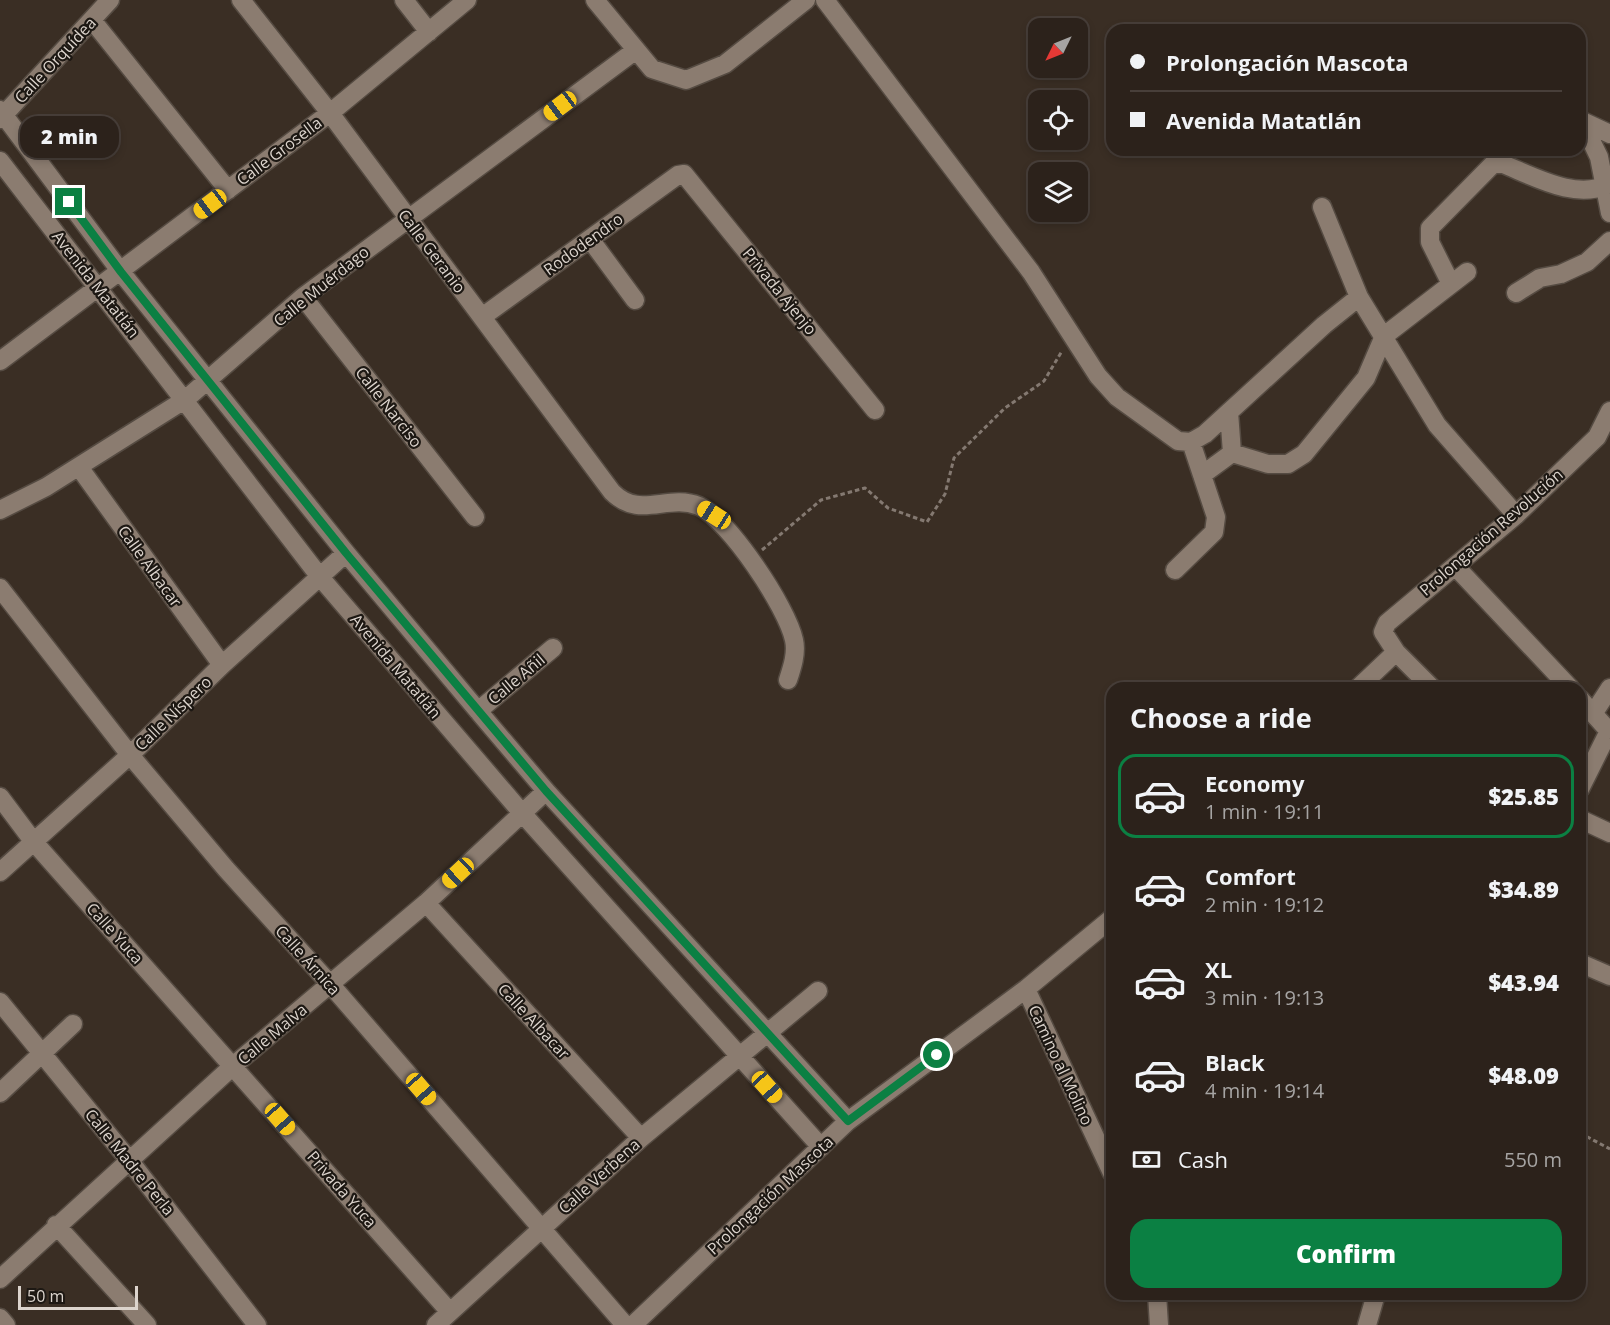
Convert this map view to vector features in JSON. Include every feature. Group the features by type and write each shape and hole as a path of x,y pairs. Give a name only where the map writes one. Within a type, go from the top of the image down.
{"street":[{"name":"Calle Orquídea","path":"1,115 110,0"},
{"name":"Calle Geranio","path":"241,0 330,113 623,503 639,507 660,503 698,506 714,515 751,559"},
{"path":"404,0 429,32"},
{"name":"Calle Grosella","path":"0,361 330,113 467,0"},
{"path":"595,0 652,69 686,80 725,64 750,47 806,0"},
{"path":"825,0 1032,272 1098,376 1117,397 1178,441 1191,442 1205,434 1324,325 1359,297"},
{"path":"92,20 228,190"},
{"name":"Calle Muérdago","path":"0,510 79,467 186,399 303,297 636,50"},
{"name":"Avenida Matatlán","path":"1,115 208,381 346,553 478,711 546,791 848,1121"},
{"path":"1586,123 1610,134"},
{"path":"1586,131 1599,157 1608,184 1610,213"},
{"name":"Avenida Matatlán","path":"0,160 98,289 186,399 320,577 522,813 821,1147"},
{"path":"1450,284 1430,242 1430,228 1493,164 1503,164 1578,189 1608,184"},
{"name":"Rododendro","path":"482,317 678,175 684,174"},
{"name":"Privada Ajenjo","path":"684,174 875,410"},
{"path":"1322,207 1359,297 1437,425 1516,515"},
{"path":"590,239 635,300"},
{"path":"1516,293 1540,278 1562,274 1587,262 1610,241"},
{"path":"1232,453 1268,464 1288,464 1304,454 1366,378 1384,336 1467,272"},
{"name":"Calle Narciso","path":"303,297 475,517"},
{"name":"Prolongación Revolución","path":"1396,652 1383,633 1387,623 1516,515 1597,437 1610,411"},
{"path":"1229,412 1232,453"},
{"path":"1175,570 1214,532 1216,517 1191,442"},
{"path":"1202,475 1232,453"},
{"name":"Calle Albacar","path":"79,467 222,665"},
{"name":"Calle Níspero","path":"0,872 130,755 222,665 346,553"},
{"path":"751,559 789,625 794,641 794,660 788,680"},
{"path":"1455,566 1564,682"},
{"name":"Calle Árnica","path":"0,588 130,755 226,869 331,985 625,1325"},
{"name":"Calle Añil","path":"478,711 553,648"},
{"path":"1364,682 1396,652 1426,682"},
{"path":"1593,714 1610,688"},
{"path":"1586,706 1609,729 1586,777"},
{"name":"Calle Malva","path":"0,1279 56,1225 233,1066 426,903 546,791"},
{"name":"Calle Yuca","path":"0,797 33,841 233,1066"},
{"path":"1586,822 1610,833"},
{"name":"Calle Albacar","path":"426,903 641,1138"},
{"name":"Prolongación Mascota","path":"633,1325 848,1121 1026,989 1106,923"},
{"path":"1586,966 1610,976"},
{"name":"Camino al Molino","path":"1026,989 1106,1160"},
{"name":"Calle Verbena","path":"436,1325 641,1138 818,991"},
{"name":"Calle Madre Perla","path":"0,1002 129,1160 257,1325"},
{"path":"0,1093 73,1024"},
{"name":"Privada Yuca","path":"233,1066 450,1312"},
{"path":"56,1225 147,1325"},
{"path":"1157,1300 1159,1325"},
{"path":"1367,1325 1374,1300"},
{"path":"0,1318 6,1325"}],"path":[{"path":"751,559 821,500 865,488 888,508 927,522 945,494 954,458 1005,408 1044,381 1071,336"},
{"path":"1586,1136 1610,1149"}],"route":[{"path":"69,202 121,272 346,553 546,791 848,1121 937,1055"}]}
